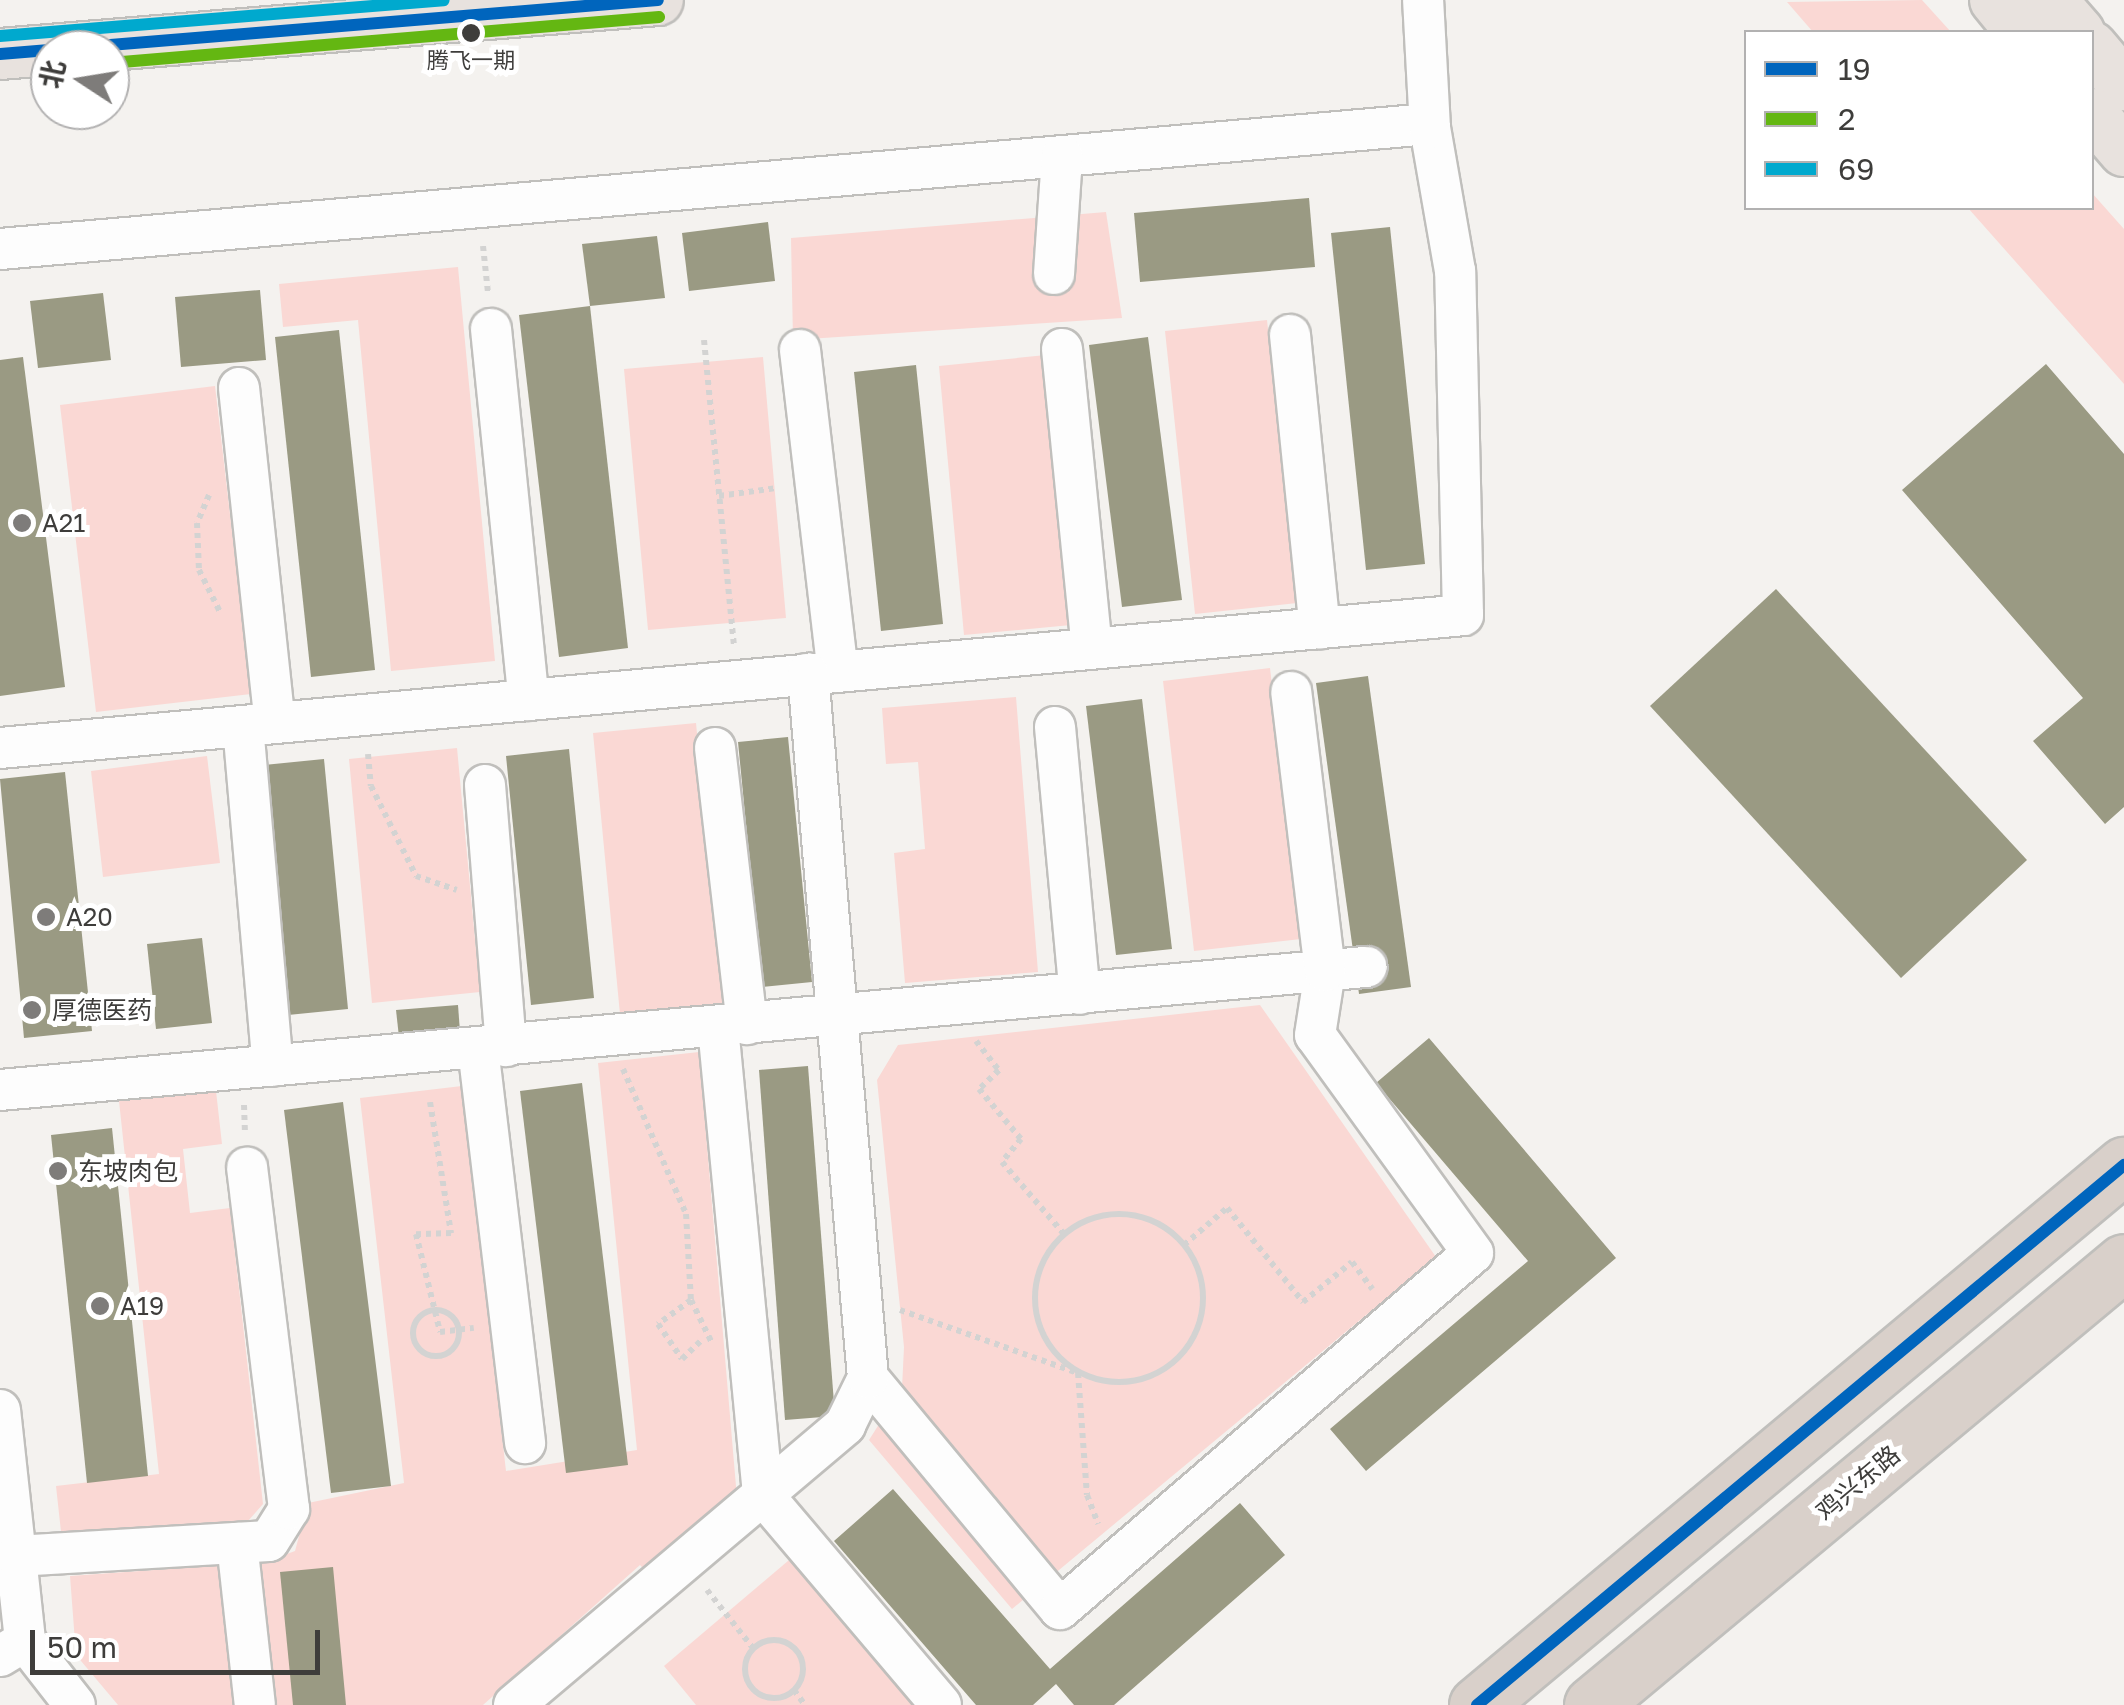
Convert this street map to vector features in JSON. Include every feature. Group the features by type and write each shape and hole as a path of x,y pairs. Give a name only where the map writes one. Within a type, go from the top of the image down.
{"highway":[{"path":"1477,1705 2124,1165"},
{"name":"鸡兴东路","path":"1592,1705 2124,1262"}],"main road":[{"path":"0,54 658,0"},
{"path":"1995,0 2018,30"},
{"path":"2051,0 2076,30"},
{"path":"2094,49 2124,84"},
{"path":"2094,116 2124,150"}],"street":[{"path":"0,748 1463,615 1455,271 1430,124 1422,0"},
{"path":"0,249 1430,124"},
{"path":"1054,274 1062,156"},
{"path":"491,330 529,700"},
{"path":"1290,335 1320,628"},
{"path":"1062,349 1092,649"},
{"path":"532,1700 684,1561 844,1425 868,1378 841,1016 816,482 800,350"},
{"path":"239,388 259,724 258,1068"},
{"path":"868,1378 1060,1609 1473,1253 1315,1034 1325,971 1292,692"},
{"path":"1056,728 1080,994"},
{"path":"715,748 763,1495 942,1705"},
{"path":"484,785 493,891 492,1047 510,1323 525,1442"},
{"path":"0,1090 1366,967"},
{"path":"16,1556 269,1541 289,1509 247,1168"},
{"path":"0,1410 16,1556 13,1648 75,1705"},
{"path":"237,1543 255,1705"}],"path":[{"path":"480,207 491,330"},
{"path":"704,340 737,681"},
{"path":"719,496 816,482"},
{"path":"364,715 371,786 416,876 440,889 493,891"},
{"path":"947,1006 999,1070 979,1089 1021,1139 1002,1162 1064,1234"},
{"path":"628,1035 622,1076 686,1214 690,1300 703,1339"},
{"path":"247,1168 258,1068"},
{"path":"430,1102 451,1233 416,1234 440,1332 510,1323"},
{"path":"1184,1245 1227,1208 1303,1302 1352,1262 1395,1320"},
{"path":"862,1293 1078,1373 1133,1382 1182,1354 1203,1302 1184,1245 1141,1216 1114,1214 1064,1234 1046,1254 1034,1307 1041,1334 1078,1373 1087,1495 1113,1562"},
{"path":"690,1300 658,1324 682,1359 703,1339"},
{"path":"434,1310 415,1322 421,1350 443,1354 458,1330"},
{"path":"434,1310 458,1330"},
{"path":"703,1339 752,1353"},
{"path":"684,1561 753,1648"},
{"path":"768,1639 794,1647 804,1664 794,1690 774,1698 755,1692 745,1675 753,1648 768,1639"},
{"path":"794,1690 805,1705"}],"shaded area":[{"path":"1922,0 1949,30 1811,30 1787,2"},
{"path":"2094,195 2124,229 2124,384 1970,210 2094,210"},
{"path":"1106,212 1122,318 793,340 791,238"},
{"path":"458,267 495,661 391,671 358,320 283,327 279,284"},
{"path":"1267,320 1297,603 1195,614 1165,331"},
{"path":"1046,355 1071,625 964,635 939,366"},
{"path":"763,357 786,618 648,630 624,369"},
{"path":"215,386 251,694 96,712 60,405"},
{"path":"1270,668 1301,939 1194,951 1163,681"},
{"path":"1016,697 1038,972 905,983 894,853 925,849 918,762 886,764 882,708"},
{"path":"696,723 723,1004 620,1014 593,733"},
{"path":"457,748 480,992 372,1003 349,759"},
{"path":"207,756 220,863 103,877 91,771"},
{"path":"1260,1005 1436,1257 1012,1609 869,1440 902,1388 904,1347 877,1080 898,1045"},
{"path":"699,1052 737,1498 649,1575 640,1565 483,1705 118,1705 76,1655 70,1576 265,1562 295,1551 308,1503 404,1483 360,1098 462,1086 506,1471 637,1450 598,1063"},
{"path":"216,1091 222,1144 183,1149 190,1213 230,1208 263,1504 240,1530 63,1550 56,1486 159,1474 119,1101"},
{"path":"795,1555 921,1705 696,1705 664,1666"}],"building":[{"path":"1309,198 1315,267 1140,282 1134,213"},
{"path":"768,222 775,281 689,291 682,233"},
{"path":"1390,227 1425,564 1366,570 1331,233"},
{"path":"657,236 665,298 590,306 582,244"},
{"path":"260,290 266,360 181,367 175,297"},
{"path":"103,293 111,360 38,368 30,301"},
{"path":"590,306 628,648 559,657 519,315"},
{"path":"339,330 375,670 311,677 275,337"},
{"path":"1148,337 1182,600 1122,607 1089,345"},
{"name":"A21","path":"23,357 65,687 0,696 0,360"},
{"path":"2046,364 2124,454 2124,807 2105,824 2033,741 2083,698 1902,490"},
{"path":"916,365 943,624 881,631 854,372"},
{"path":"1776,589 2027,860 1901,978 1650,706"},
{"path":"1368,676 1411,987 1359,994 1316,683"},
{"path":"1142,699 1172,949 1116,955 1086,706"},
{"path":"788,737 812,982 762,987 738,742"},
{"path":"569,749 594,998 531,1005 506,756"},
{"path":"324,759 348,1009 288,1015 264,765"},
{"name":"A20","path":"65,772 92,1031 24,1038 0,779"},
{"path":"202,938 212,1023 156,1029 147,944"},
{"path":"458,1005 460,1032 399,1037 396,1010"},
{"path":"1429,1038 1616,1258 1366,1471 1330,1429 1528,1261 1376,1083"},
{"path":"808,1066 835,1416 785,1420 759,1070"},
{"path":"582,1083 628,1465 566,1473 520,1091"},
{"path":"343,1102 391,1486 331,1493 284,1110"},
{"name":"A19","path":"112,1128 148,1476 87,1483 51,1135"},
{"path":"893,1489 1050,1669 1240,1503 1285,1555 1114,1705 1074,1705 1056,1684 1033,1705 976,1705 834,1541"},
{"path":"333,1567 346,1705 293,1705 280,1572"}],"transit line":[{"name":"69","path":"0,36 444,0"},
{"name":"19","path":"0,54 658,0"},
{"name":"2","path":"130,61 659,17"},
{"name":"19","path":"1477,1705 2124,1165"}],"place":[{"name":"腾飞一期","path":"471,33"},
{"name":"A21","path":"22,523"},
{"name":"A20","path":"46,917"},
{"name":"厚德医药","path":"32,1010"},
{"name":"东坡肉包","path":"58,1171"},
{"name":"A19","path":"100,1306"}]}
